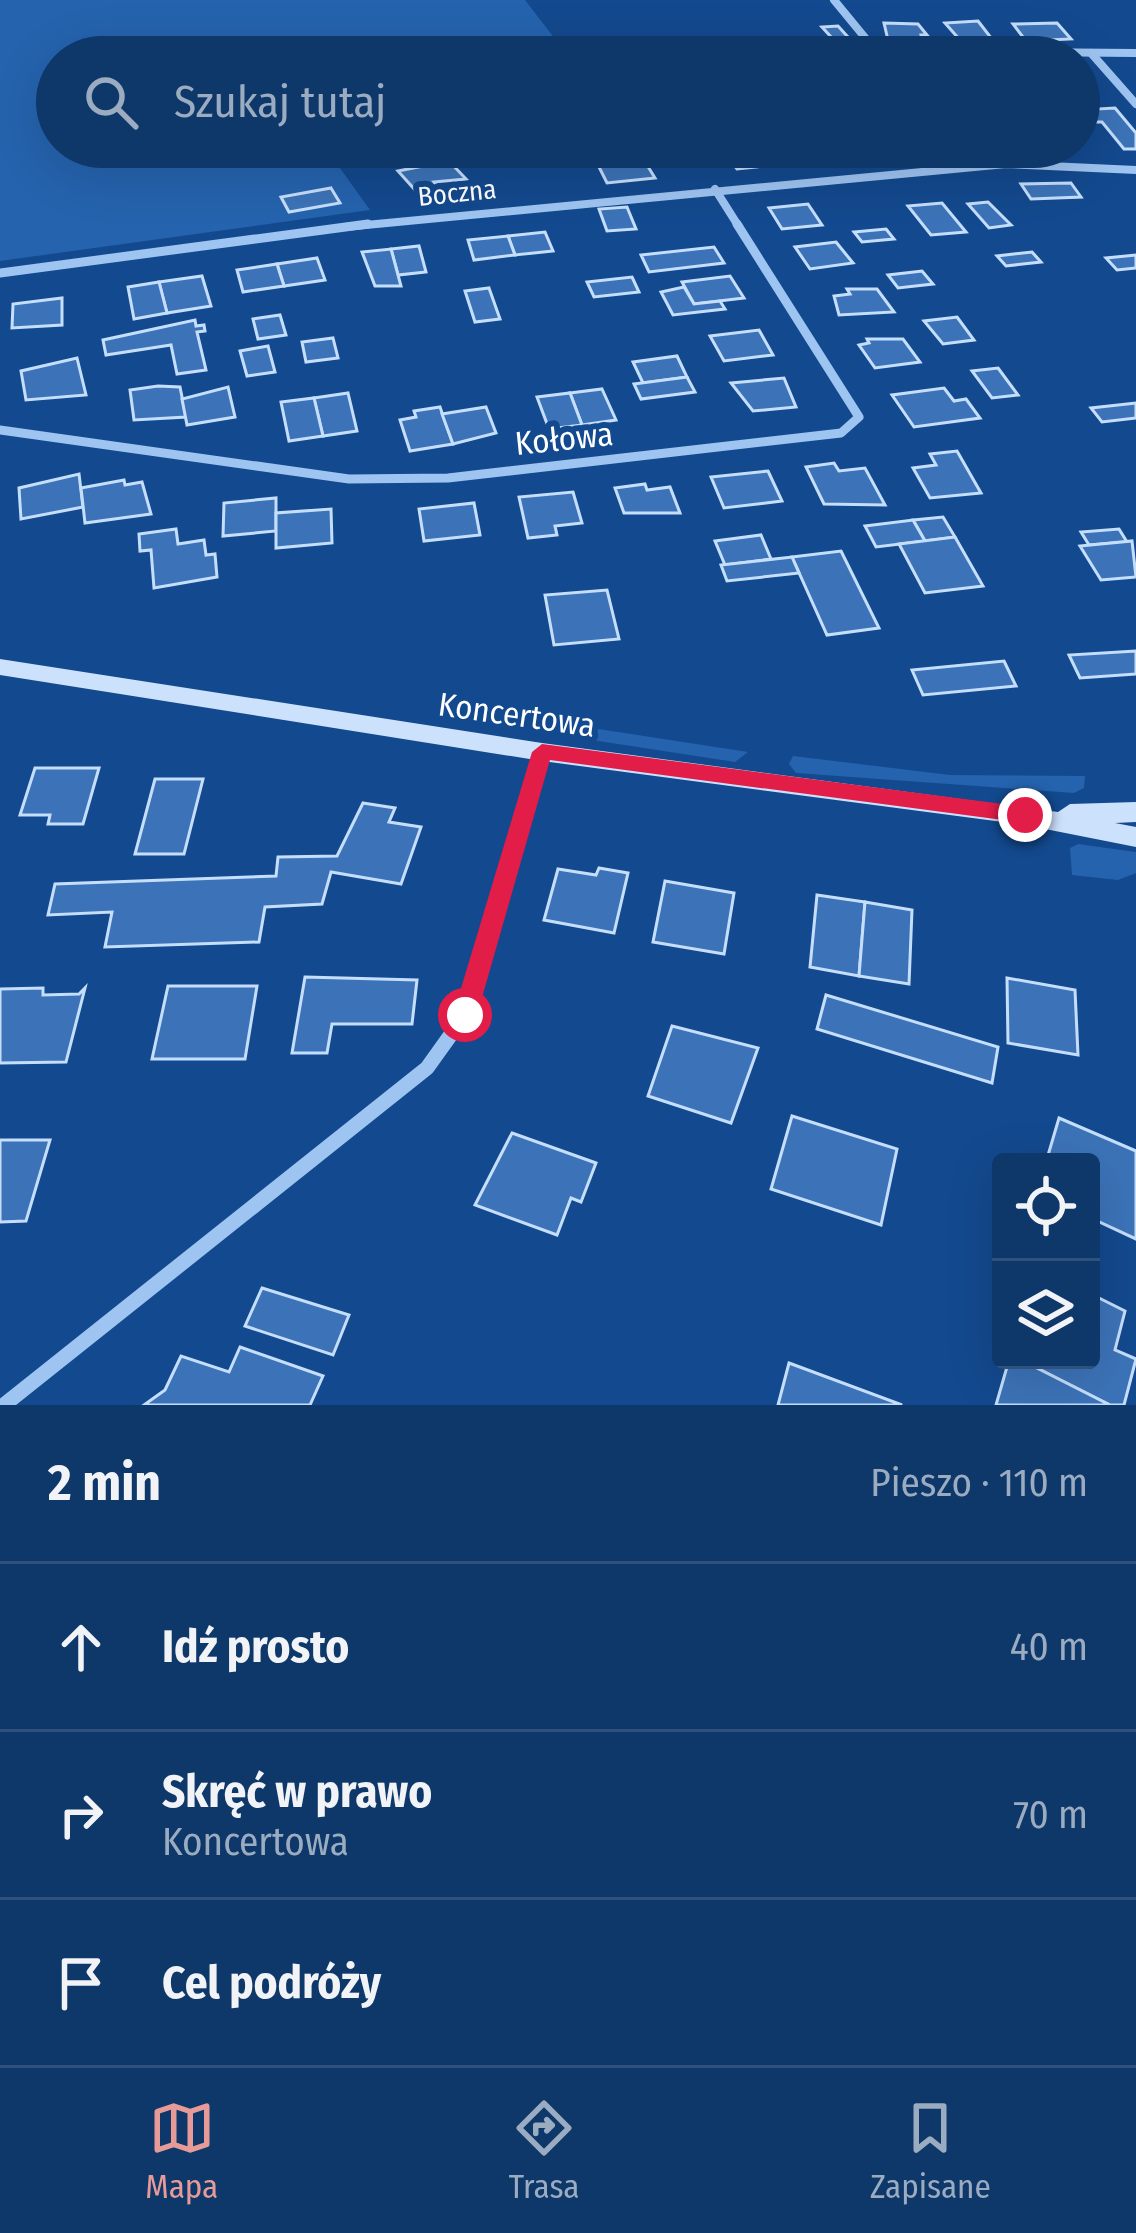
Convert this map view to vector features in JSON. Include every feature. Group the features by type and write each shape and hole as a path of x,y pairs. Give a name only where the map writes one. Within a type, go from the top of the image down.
{"street":[{"path":"834,0 864,36"},
{"path":"1100,53 1136,53"},
{"path":"1100,63 1136,104"},
{"name":"Boczna","path":"0,273 375,223 958,168"},
{"name":"Boczna","path":"1093,168 1136,170"},
{"name":"Kołowa","path":"0,430 349,478 448,478 841,434 859,417 715,188"},
{"name":"Koncertowa","path":"0,667 542,752 1025,815 1136,837"},
{"path":"4,1405 427,1068 465,1015 542,752"},
{"name":"Koncertowa","path":"1025,815 1136,812"}],"shaded area":[{"path":"0,0 525,0 553,36 36,36 36,168 340,168 370,210 0,261"},
{"path":"540,720 748,752 735,762 540,732"},
{"path":"793,756 950,775 1085,776 1084,788 1074,793 796,773 789,764"},
{"path":"1078,844 1136,852 1136,873 1118,880 1072,875 1070,848"}],"building":[{"path":"978,21 990,36 956,36 945,23"},
{"path":"884,23 918,24 927,35 921,36 887,36"},
{"path":"1057,23 1068,36 1022,36 1013,24"},
{"path":"838,26 847,36 830,36 822,27"},
{"path":"1115,108 1136,133 1136,149 1124,149 1100,122 1100,109"},
{"path":"456,168 466,179 434,182 438,187 416,191 398,171"},
{"path":"600,168 649,168 655,178 607,183"},
{"path":"1071,183 1081,197 1031,199 1021,184"},
{"path":"331,188 340,203 289,212 281,197"},
{"path":"988,202 1011,225 989,228 968,204"},
{"path":"942,203 966,232 931,235 908,206"},
{"path":"808,204 822,225 782,229 769,208"},
{"path":"627,207 636,229 607,231 599,209"},
{"path":"886,229 894,239 862,242 854,232"},
{"path":"545,232 553,251 515,255 508,236"},
{"path":"508,236 515,255 474,260 468,240"},
{"path":"836,242 853,263 810,269 795,247"},
{"path":"419,246 426,272 398,275 391,249"},
{"path":"714,247 724,263 649,272 641,255"},
{"path":"391,249 401,286 375,286 362,252"},
{"path":"1032,252 1041,262 1006,266 997,256"},
{"path":"1136,255 1136,268 1117,270 1106,258"},
{"path":"317,258 325,280 284,286 277,264"},
{"path":"277,264 284,286 243,292 237,270"},
{"path":"922,271 933,284 898,288 888,275"},
{"path":"202,276 211,306 167,313 159,282"},
{"path":"730,276 744,298 694,304 682,282"},
{"path":"632,277 639,292 594,297 587,282"},
{"path":"159,282 167,313 134,319 128,287"},
{"path":"684,287 694,304 720,301 725,309 673,315 661,292"},
{"path":"489,288 500,319 475,322 465,291"},
{"path":"847,289 877,289 894,312 839,315 834,296 850,294"},
{"path":"62,298 62,325 12,328 13,304"},
{"path":"280,315 286,335 258,339 253,319"},
{"path":"957,317 974,340 943,344 924,321"},
{"path":"195,320 196,326 204,325 205,331 197,332 206,370 177,374 171,345 106,355 103,340"},
{"path":"759,330 773,355 724,361 710,336"},
{"path":"333,338 338,358 306,362 302,342"},
{"path":"867,339 903,339 920,362 875,368 859,345 869,343"},
{"path":"268,346 275,372 247,376 240,351"},
{"path":"677,356 687,377 643,383 633,362"},
{"path":"77,358 86,395 26,400 21,371"},
{"path":"998,368 1018,395 992,398 972,371"},
{"path":"687,377 695,392 641,399 634,384"},
{"path":"784,378 796,407 753,411 731,383"},
{"path":"180,387 186,417 134,420 130,390"},
{"path":"228,387 235,417 187,425 182,399"},
{"path":"944,388 954,401 966,399 980,418 914,427 892,395"},
{"path":"602,389 616,420 582,425 570,393"},
{"path":"348,393 357,431 323,436 314,398"},
{"path":"570,393 582,425 549,429 537,397"},
{"path":"314,398 323,436 289,441 281,402"},
{"path":"1136,403 1136,418 1102,422 1091,408"},
{"path":"440,407 453,444 410,451 400,420 416,417 414,411"},
{"path":"486,407 496,433 453,444 442,414"},
{"path":"957,451 981,493 930,498 913,468 936,465 930,454"},
{"path":"834,463 839,471 865,468 885,505 824,504 806,467"},
{"path":"768,471 782,501 724,508 711,477"},
{"path":"79,474 83,507 21,519 19,488"},
{"path":"124,480 125,485 142,482 151,514 85,523 81,488"},
{"path":"645,484 647,490 670,487 680,513 624,513 615,488"},
{"path":"573,492 582,523 555,526 557,535 528,538 519,497"},
{"path":"276,498 276,531 223,536 224,503"},
{"path":"474,503 480,535 424,541 419,509"},
{"path":"331,509 332,543 276,548 276,513"},
{"path":"943,517 955,537 925,541 913,520"},
{"path":"913,520 925,541 876,547 865,526"},
{"path":"176,529 178,544 204,540 206,555 215,554 217,577 154,588 151,550 140,551 139,534"},
{"path":"1119,529 1127,542 1089,545 1081,532"},
{"path":"761,535 771,559 725,565 715,541"},
{"path":"955,537 983,586 925,593 899,544"},
{"path":"1132,541 1136,577 1101,580 1080,546"},
{"path":"841,551 879,628 827,635 792,557"},
{"path":"792,557 799,573 727,581 721,565"},
{"path":"607,590 619,639 554,645 545,595"},
{"path":"1136,651 1136,674 1080,678 1069,655"},
{"path":"1004,661 1016,686 923,695 912,670"},
{"path":"35,768 99,768 83,824 48,824 50,815 20,815"},
{"path":"155,779 203,779 184,854 135,854"},
{"path":"363,803 395,808 389,822 421,827 401,884 331,872 322,904 265,907 259,942 105,947 112,912 48,915 55,884 276,876 278,857 337,856"},
{"path":"599,868 628,873 614,933 544,920 558,869 596,875"},
{"path":"665,881 734,893 724,954 653,942"},
{"path":"817,895 865,902 859,976 810,967"},
{"path":"865,902 912,910 909,984 859,976"},
{"path":"305,977 417,980 412,1024 332,1024 327,1053 292,1053"},
{"path":"1007,978 1075,990 1078,1055 1008,1043"},
{"path":"168,986 257,986 245,1059 152,1059"},
{"path":"43,988 43,995 79,994 85,988 66,1062 0,1063 0,989"},
{"path":"826,995 998,1047 992,1083 817,1029"},
{"path":"672,1026 758,1048 731,1123 648,1096"},
{"path":"792,1116 897,1149 881,1225 771,1189"},
{"path":"1059,1118 1136,1151 1136,1239 1100,1222 1100,1153 1049,1153"},
{"path":"512,1133 596,1163 581,1202 571,1198 557,1235 475,1205"},
{"path":"0,1140 50,1140 26,1221 0,1222"},
{"path":"262,1288 349,1315 333,1355 245,1326"},
{"path":"1100,1298 1125,1311 1115,1350 1136,1359 1124,1405 1110,1405 1039,1369 1100,1369"},
{"path":"240,1347 323,1376 310,1405 144,1405 165,1390 181,1356 229,1372"},
{"path":"789,1363 902,1405 778,1405"},
{"path":"1006,1369 1039,1369 1110,1405 996,1405"}],"route":[{"path":"465,1015 542,752 1025,815"}]}
